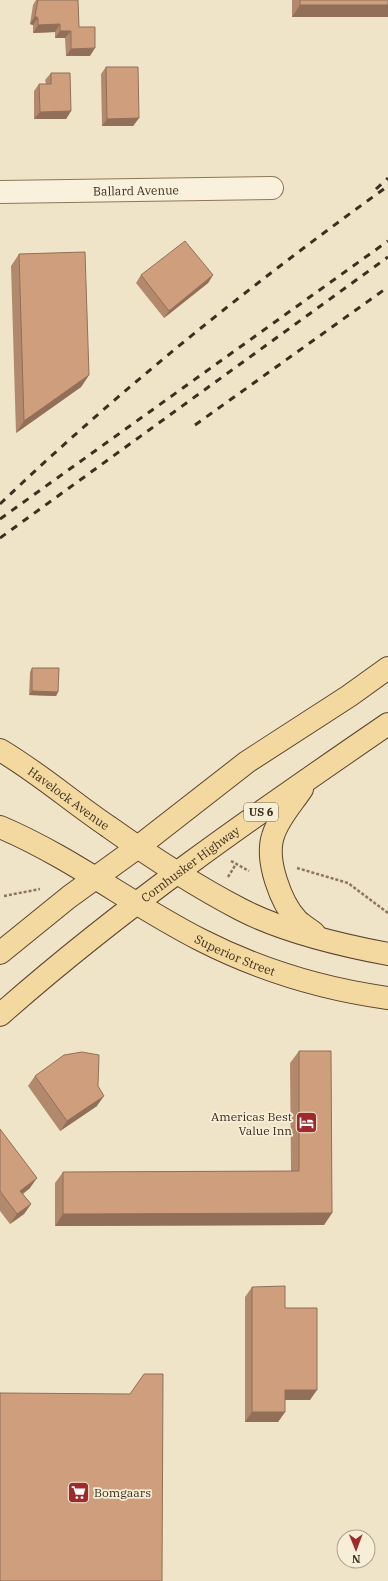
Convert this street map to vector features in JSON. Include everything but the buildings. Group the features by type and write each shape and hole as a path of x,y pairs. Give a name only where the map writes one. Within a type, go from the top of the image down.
{"main road":[{"path":"0,952 69,897 138,847 248,762 349,696 388,668"},
{"name":"Cornhusker Highway","path":"0,1015 60,964 176,873 311,776 388,724"},
{"name":"Havelock Avenue","path":"0,750 28,767 138,847"},
{"path":"311,776 277,826 272,837 271,853 263,871 281,892 297,920 323,940"},
{"path":"0,827 72,863 95,878"},
{"path":"138,847 176,873 241,910 323,940 388,954"},
{"name":"Superior Street","path":"95,878 202,940 269,970 346,992 388,998"}],"street":[{"name":"Ballard Avenue","path":"0,192 272,188"}],"path":[{"path":"230,861 263,871 291,866 338,879 348,883 388,913"},
{"path":"4,896 44,888"}],"railway":[{"path":"376,189 388,178"},
{"path":"0,504 92,419 188,338 287,260 388,186"},
{"path":"0,519 388,241"},
{"path":"0,538 388,257"},
{"path":"195,425 388,287"}],"place":[{"name":"Americas Best Value Inn","path":"307,1123"},
{"name":"Bomgaars","path":"78,1492"}]}
